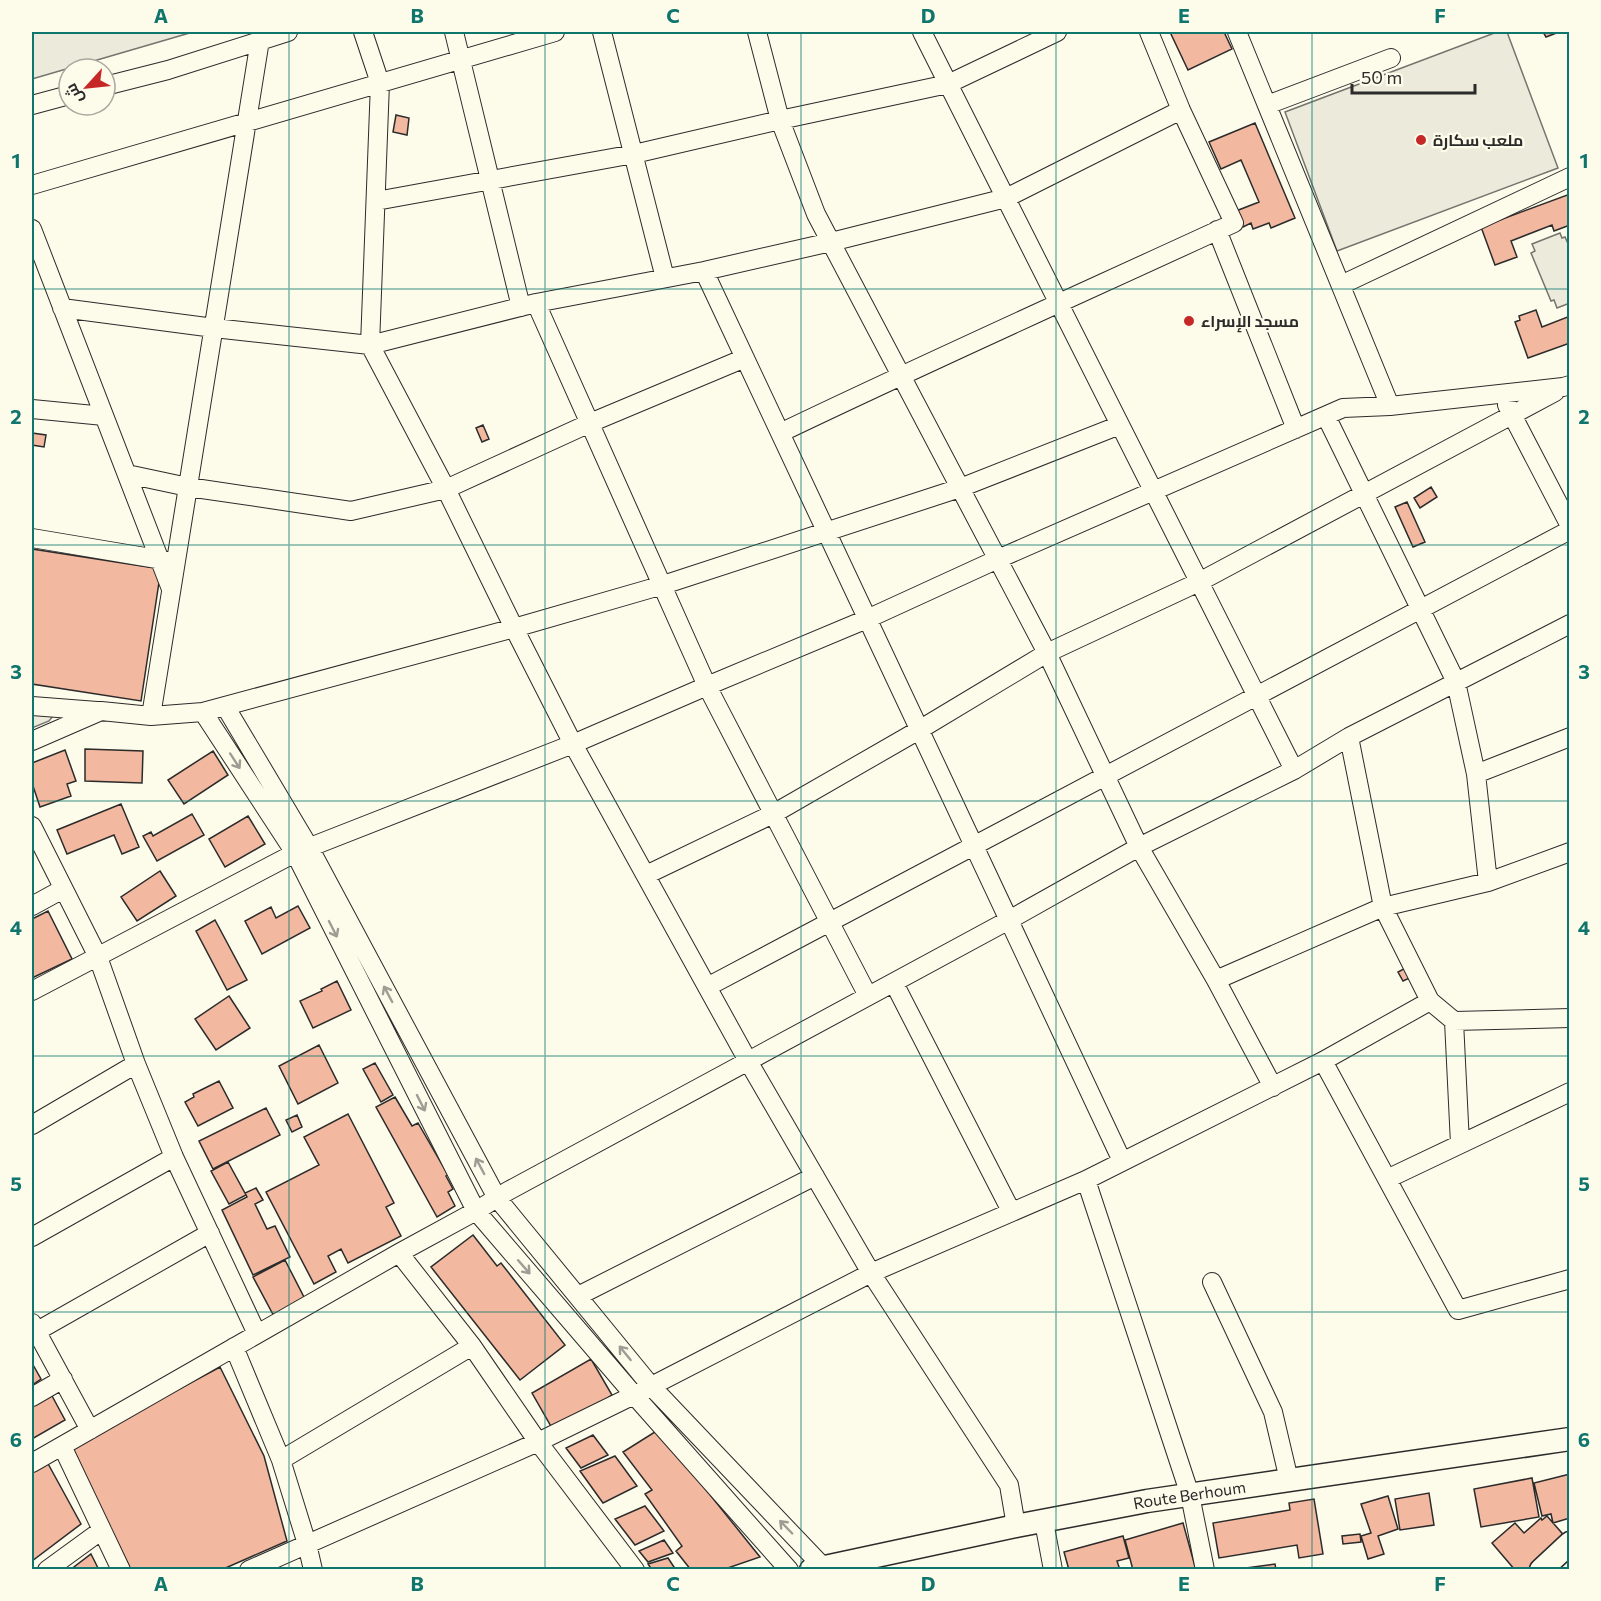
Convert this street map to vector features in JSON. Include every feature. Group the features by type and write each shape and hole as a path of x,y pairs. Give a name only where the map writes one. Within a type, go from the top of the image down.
{"main road":[{"name":"Route Berhoum","path":"820,1568 1148,1501 1569,1439"},
{"path":"1540,1569 1569,1543"}],"street":[{"path":"117,83 168,70 288,32"},
{"path":"363,32 380,83 370,345 446,489 573,744 748,1061 871,1272 1009,1485 1017,1526"},
{"path":"453,32 490,180 529,305 590,423 707,686 868,996"},
{"path":"32,185 555,32"},
{"path":"602,32 665,278"},
{"path":"757,32 780,120 816,214 1047,653 1139,847 1216,980 1273,1087"},
{"path":"922,32 1294,770"},
{"path":"375,201 634,154 948,84 1057,32"},
{"path":"780,433 901,375 1234,223 1181,110 1149,32"},
{"path":"1237,32 1390,406"},
{"path":"168,560 188,487 260,40"},
{"path":"1267,105 1391,58"},
{"path":"32,105 57,98"},
{"path":"62,308 370,345 529,305 704,271 831,242 1006,198 1181,110"},
{"path":"1341,285 1569,177"},
{"path":"32,229 127,474 168,560 171,591 151,716"},
{"path":"1217,231 1296,429"},
{"path":"704,271 1122,1161"},
{"path":"127,474 188,487 351,511 446,489 590,423 745,358"},
{"path":"32,992 302,850 573,744 867,619 1343,408 1390,406 1566,386"},
{"path":"646,875 773,814 920,730 1047,653 1199,582 1566,386"},
{"path":"707,987 1569,528 1501,394"},
{"path":"32,409 104,416"},
{"path":"1326,416 1456,682 1476,774 1488,882"},
{"path":"32,706 151,716 203,712 663,585 960,488 1120,425"},
{"path":"32,538 168,560"},
{"path":"32,1463 497,1198 1139,847 1294,770 1349,737 1569,624"},
{"path":"225,706 302,850 497,1198 651,1386 820,1568"},
{"path":"32,741 101,711"},
{"path":"203,712 302,850 476,1212 634,1395 789,1569"},
{"path":"1349,737 1383,907 1430,1001 1454,1021 1569,1018"},
{"path":"1476,774 1569,737"},
{"path":"32,826 98,957 136,1064 174,1157 257,1334"},
{"path":"1216,980 1383,907 1488,882 1569,852"},
{"path":"32,906 63,889"},
{"path":"894,983 1011,1211"},
{"path":"249,1569 538,1442 871,1272 1086,1180 1323,1061 1430,1001"},
{"path":"1454,1021 1460,1144"},
{"path":"1323,1061 1458,1310 1569,1279"},
{"path":"32,1125 136,1064"},
{"path":"1387,1179 1569,1092"},
{"path":"32,1237 174,1157"},
{"path":"578,1296 815,1176"},
{"path":"1086,1180 1190,1495 1205,1569"},
{"path":"90,1430 33,1329 210,1233"},
{"path":"399,1253 472,1346 538,1442 635,1569"},
{"path":"1212,1282 1273,1412 1289,1480"},
{"path":"281,1460 472,1346"},
{"path":"234,1347 281,1460 313,1569"},
{"path":"32,1397 63,1379"},
{"path":"62,1446 122,1569"},
{"path":"1044,1522 1053,1569"},
{"path":"47,1569 102,1530"}],"shaded area":[{"path":"32,32 193,32 107,57 57,57 57,72 32,79"},
{"name":"ملعب سكارة","path":"1497,32 1507,32 1558,168 1337,251 1285,112"},
{"path":"1560,233 1562,238 1565,237 1569,246 1570,303 1557,308 1554,300 1551,301 1531,253 1535,251 1532,244"},
{"path":"32,713 53,716 49,721 32,728"}],"building":[{"path":"1170,32 1224,32 1232,49 1188,70"},
{"path":"1543,32 1559,32 1546,37"},
{"path":"396,115 409,118 407,135 393,132"},
{"path":"1255,123 1295,218 1271,228 1269,223 1253,229 1251,223 1243,227 1236,211 1259,202 1241,160 1221,169 1209,142"},
{"path":"1570,194 1570,219 1568,219 1570,225 1554,231 1552,225 1511,241 1517,257 1495,265 1481,227"},
{"path":"1536,310 1542,327 1570,316 1570,343 1528,358 1515,322 1520,320 1519,316"},
{"path":"483,425 489,439 482,442 476,428"},
{"path":"32,433 46,435 44,447 32,445"},
{"path":"1431,487 1437,497 1420,508 1414,498"},
{"path":"1407,502 1425,542 1413,547 1395,507"},
{"path":"32,549 161,569 141,701 32,684"},
{"path":"85,749 143,751 142,783 85,781"},
{"path":"65,750 76,781 67,784 71,796 40,807 32,783 32,763"},
{"path":"213,751 228,775 184,804 168,780"},
{"path":"121,804 139,847 122,854 114,835 67,854 57,830"},
{"path":"192,814 204,835 157,861 143,836 151,832 153,836"},
{"path":"248,816 265,844 225,867 209,839"},
{"path":"160,871 176,896 137,921 121,897"},
{"path":"298,906 310,928 262,954 245,921 271,907 276,918"},
{"path":"48,911 72,959 32,978 32,919"},
{"path":"215,920 247,980 227,990 196,931"},
{"path":"1409,966 1414,976 1403,981 1398,972"},
{"path":"337,981 351,1010 313,1028 300,1001"},
{"path":"229,996 250,1028 216,1050 195,1019"},
{"path":"319,1045 338,1083 298,1104 279,1066"},
{"path":"375,1063 393,1095 381,1102 363,1069"},
{"path":"219,1081 233,1108 198,1126 185,1102 194,1097 193,1094"},
{"path":"395,1097 412,1126 418,1123 448,1175 446,1176 453,1189 448,1192 455,1206 437,1217 376,1107"},
{"path":"266,1108 280,1135 213,1169 199,1141"},
{"path":"348,1114 394,1203 386,1207 401,1236 348,1263 341,1249 328,1256 336,1272 314,1284 266,1192 319,1165 304,1137"},
{"path":"297,1115 302,1127 292,1132 286,1120"},
{"path":"228,1162 246,1195 229,1204 211,1171"},
{"path":"256,1188 263,1200 255,1204 267,1229 275,1226 290,1257 253,1275 222,1210 247,1197 245,1193"},
{"path":"473,1235 497,1266 501,1263 565,1345 520,1380 431,1267"},
{"path":"285,1260 307,1303 276,1320 253,1277"},
{"path":"591,1359 612,1395 609,1397 613,1403 556,1435 532,1393"},
{"path":"32,1363 41,1379 32,1385"},
{"path":"220,1367 264,1456 287,1541 221,1570 131,1570 71,1447"},
{"path":"51,1394 65,1420 32,1439 32,1404"},
{"path":"658,1430 760,1557 722,1570 691,1570 676,1551 682,1546 645,1494 652,1490 623,1452"},
{"path":"593,1435 608,1455 581,1468 566,1448"},
{"path":"615,1456 637,1486 603,1503 580,1471"},
{"path":"46,1460 81,1524 32,1561 32,1469"},
{"path":"1570,1474 1570,1518 1553,1523 1551,1514 1542,1516 1534,1483"},
{"path":"1532,1478 1539,1517 1481,1527 1474,1489"},
{"path":"1429,1493 1434,1525 1400,1530 1395,1499"},
{"path":"1388,1496 1398,1529 1378,1536 1384,1554 1368,1559 1361,1536 1371,1533 1361,1504"},
{"path":"1314,1499 1323,1554 1299,1558 1297,1545 1219,1558 1213,1523 1290,1510 1289,1503"},
{"path":"645,1506 664,1531 635,1545 615,1519"},
{"path":"1547,1516 1568,1540 1535,1570 1515,1570 1492,1543 1515,1523 1524,1533 1541,1518 1542,1520"},
{"path":"1183,1523 1196,1570 1133,1570 1125,1540"},
{"path":"1360,1534 1361,1542 1343,1544 1342,1536"},
{"path":"1123,1536 1129,1558 1117,1561 1120,1570 1069,1570 1064,1552"},
{"path":"664,1540 673,1553 648,1562 639,1551"},
{"path":"91,1554 99,1570 70,1570"},
{"path":"668,1558 676,1570 652,1570 648,1564"},
{"path":"1275,1564 1276,1570 1231,1570"}],"place":[{"name":"ملعب سكارة","path":"1421,140"},
{"name":"مسجد الإسراء","path":"1189,321"}]}
